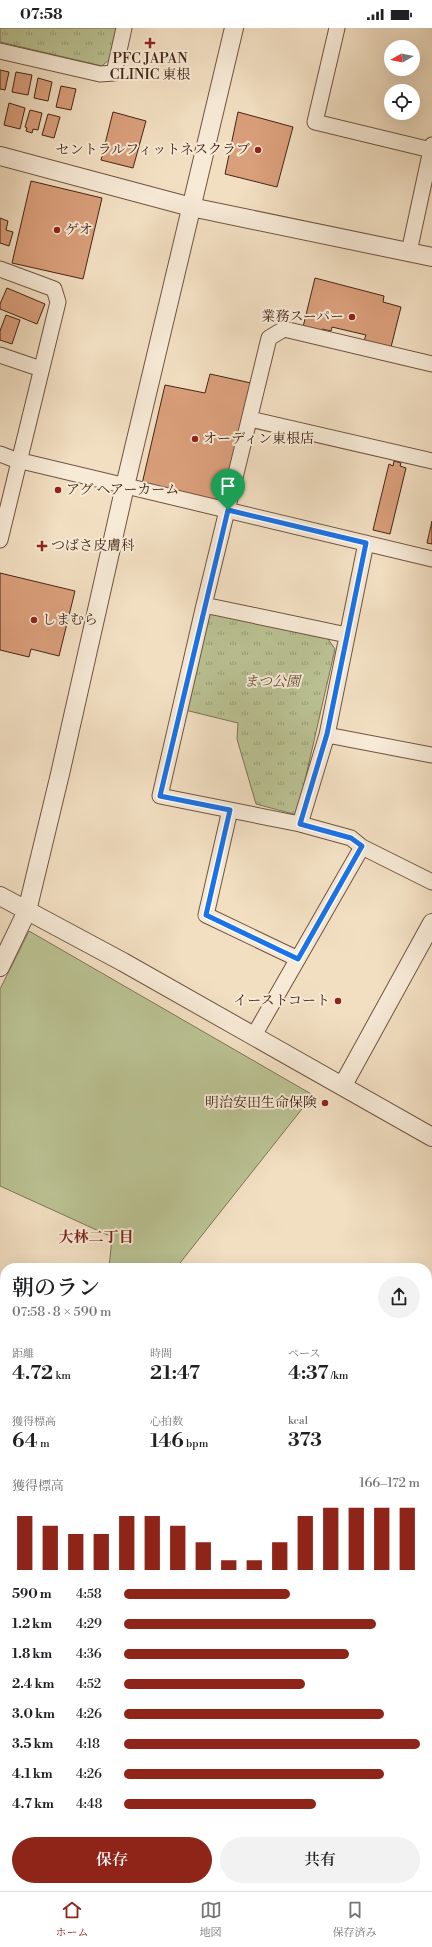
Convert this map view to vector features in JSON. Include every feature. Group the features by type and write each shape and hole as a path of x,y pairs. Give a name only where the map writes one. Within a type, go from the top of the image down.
{"street":[{"path":"0,51 100,74 114,72 124,28"},
{"path":"0,967 27,911 60,774 125,486 234,28"},
{"path":"337,28 315,122 431,147 409,252"},
{"path":"0,156 191,207 432,257"},
{"path":"0,269 54,289 58,302 41,369 21,461 0,540"},
{"path":"432,364 284,329 269,338 204,605 160,796 300,824 351,838 362,846 432,882"},
{"path":"0,356 41,369"},
{"path":"250,419 432,461"},
{"path":"0,454 21,461 432,559"},
{"path":"300,824 327,734 366,543"},
{"path":"204,605 347,635"},
{"path":"327,734 432,753"},
{"path":"230,810 206,915 298,959"},
{"path":"253,1037 362,846"},
{"path":"0,896 123,962 253,1037 343,1085 432,1137"},
{"path":"343,1085 432,923"}],"green space":[{"path":"0,28 118,28 112,57 102,66 0,42"},
{"name":"まつ公園","path":"207,612 328,639 335,649 297,815 256,804 237,739 238,723 185,710"},
{"path":"29,931 313,1095 180,1263 109,1263 112,1237 0,1186 0,989"}],"building":[{"path":"0,70 9,72 5,90 0,89"},
{"path":"16,72 32,75 28,95 12,92"},
{"path":"38,78 52,82 48,101 34,98"},
{"path":"61,86 76,89 71,110 56,107"},
{"path":"9,103 25,108 20,129 4,125"},
{"path":"30,110 42,113 38,130 33,129 32,133 26,131 27,128 25,127"},
{"path":"113,112 146,121 133,168 101,160"},
{"name":"セントラルフィットネスクラブ","path":"238,112 293,127 277,187 225,174"},
{"path":"48,114 60,117 54,138 42,135"},
{"name":"ゲオ","path":"31,181 102,198 83,279 12,263"},
{"path":"0,218 8,221 6,230 13,232 9,246 0,243"},
{"name":"業務スーパー","path":"315,278 384,296 383,302 401,307 391,347 364,341 366,335 332,327 331,331 322,329 321,332 303,327"},
{"path":"7,288 45,304 37,324 0,309 0,304"},
{"path":"6,315 20,320 12,344 0,340 0,331"},
{"name":"オーディン東根店","path":"210,374 251,383 221,504 142,484 165,385 205,393"},
{"path":"394,461 401,463 400,466 406,468 390,534 373,530 389,464 393,466"},
{"path":"432,521 432,544 427,543"},
{"name":"しまむら","path":"0,573 75,591 59,656 31,649 29,657 0,650"}],"place":[{"name":"PFC JAPAN CLINIC 東根","path":"150,43"},
{"name":"セントラルフィットネスクラブ","path":"258,150"},
{"name":"ゲオ","path":"57,230"},
{"name":"業務スーパー","path":"352,317"},
{"name":"オーディン東根店","path":"195,439"},
{"name":"アグ ヘアーカーム","path":"58,490"},
{"name":"つばさ皮膚科","path":"42,546"},
{"name":"しまむら","path":"34,620"},
{"name":"イーストコート","path":"338,1001"},
{"name":"明治安田生命保険","path":"325,1103"}],"district":[{"name":"大林二丁目","path":"96,1237"}],"route":[{"path":"228,510 366,543 327,734 300,824 351,838 362,846 298,959 206,915 230,810 160,796 204,605 228,510"}]}
